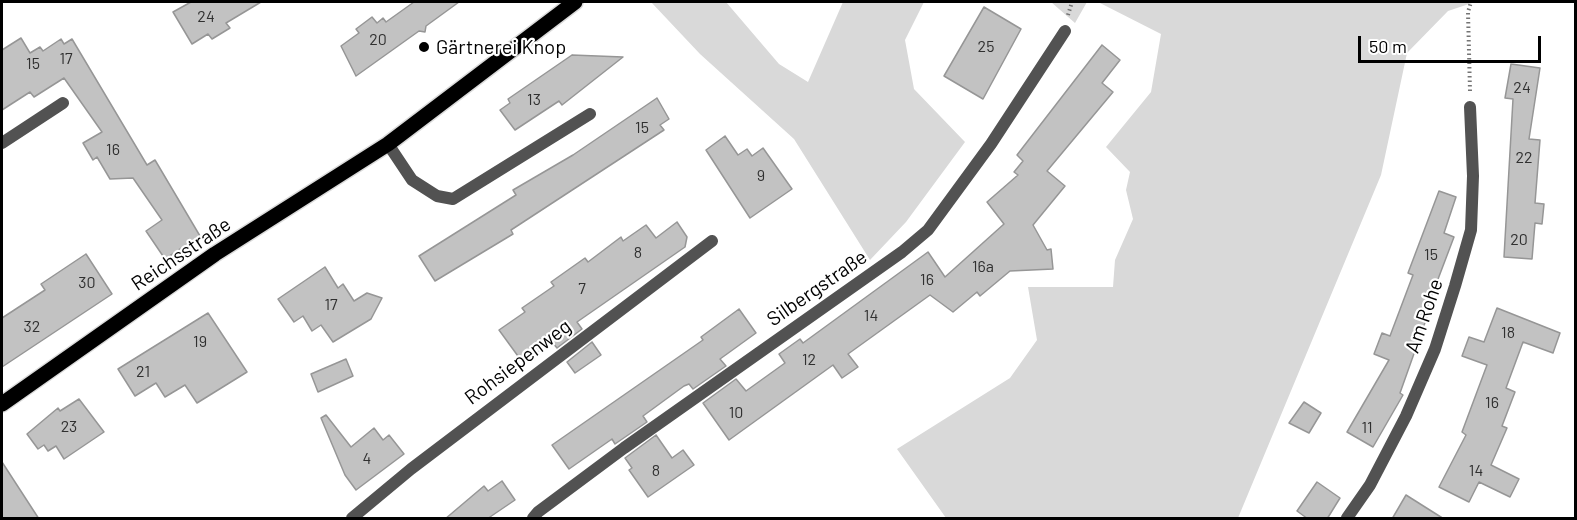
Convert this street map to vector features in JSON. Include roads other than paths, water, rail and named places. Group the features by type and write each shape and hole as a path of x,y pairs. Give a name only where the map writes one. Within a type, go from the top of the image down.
{"main road":[{"name":"Reichsstraße","path":"2,404 215,254 388,144 575,2"}],"street":[{"name":"Silbergstraße","path":"533,519 538,512 624,448 902,252 928,230 991,144 1065,31"},
{"path":"2,143 63,103"},
{"name":"Am Rohe","path":"1347,519 1370,485 1406,416 1436,349 1455,286 1471,230 1473,176 1470,107"},
{"path":"388,144 412,180 437,196 453,199 590,114"},
{"name":"Rohsiepenweg","path":"352,519 411,469 712,241"}],"place":[{"name":"Gärtnerei Knop","path":"424,47"}]}
